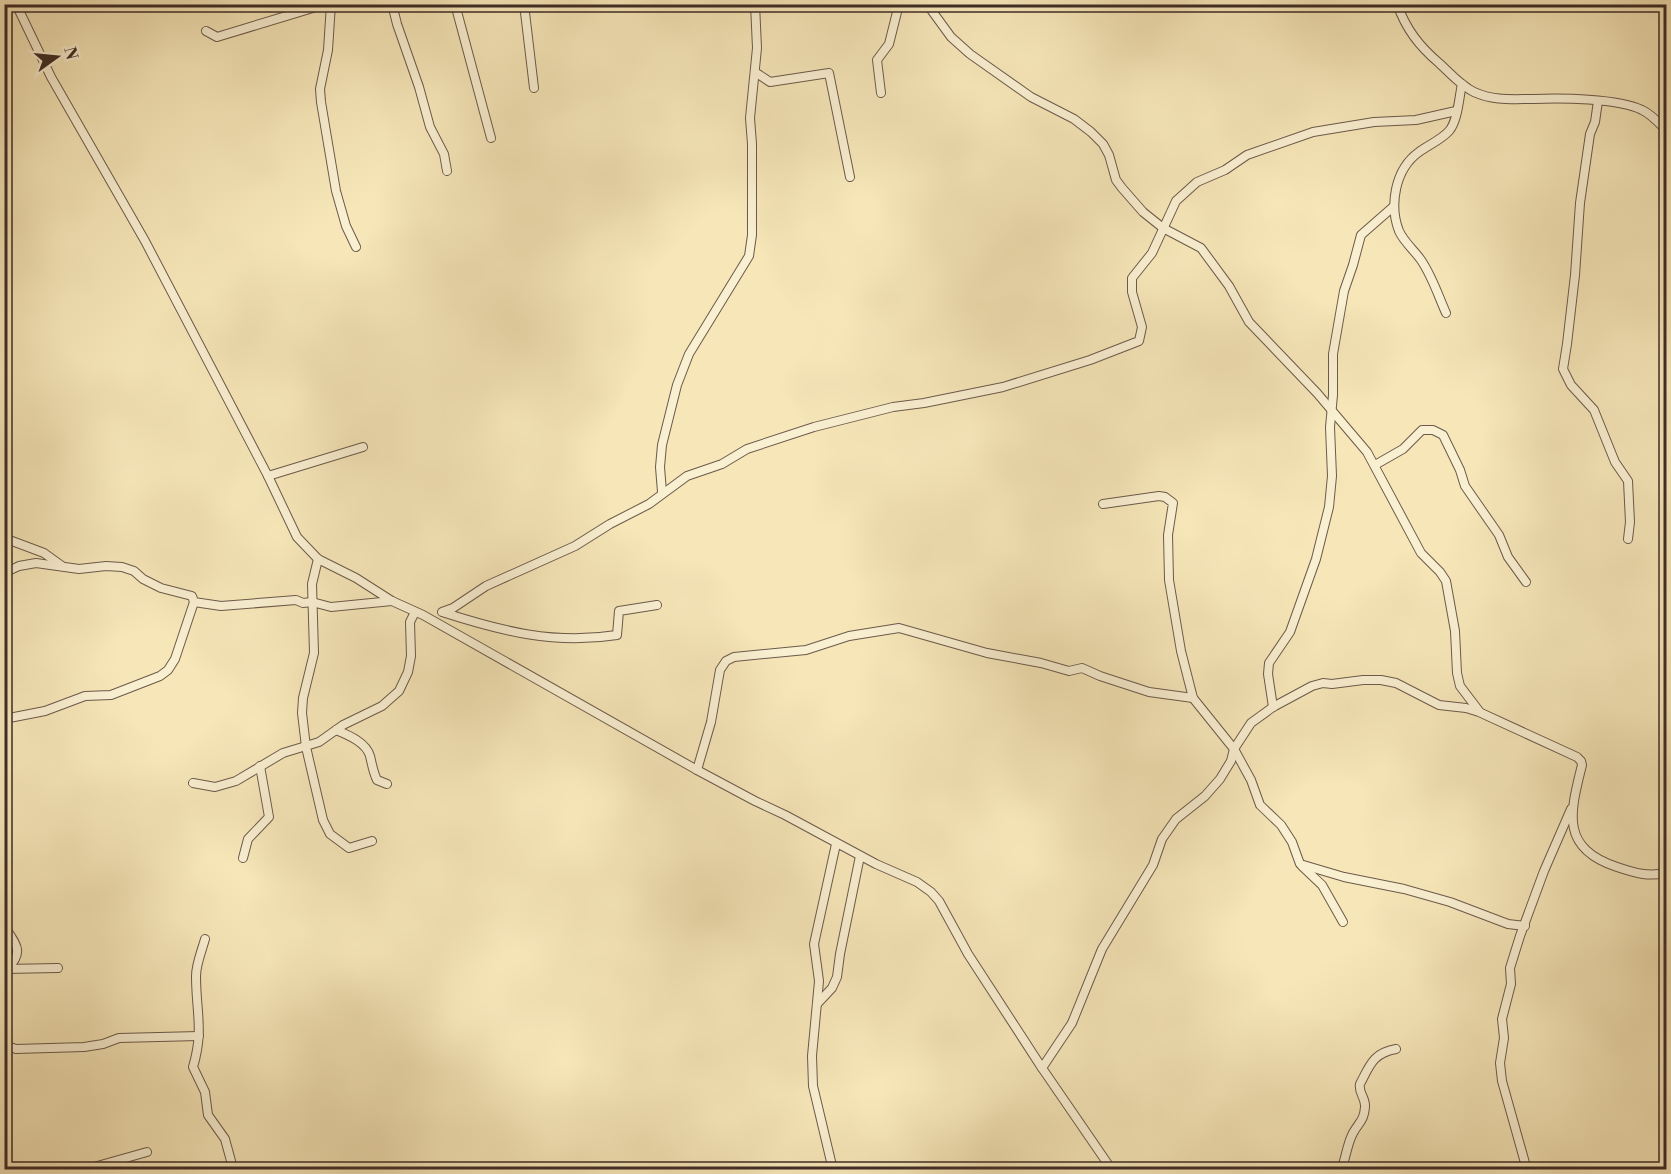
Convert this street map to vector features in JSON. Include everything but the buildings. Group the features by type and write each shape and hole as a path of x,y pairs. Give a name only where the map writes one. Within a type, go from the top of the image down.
{"street":[{"path":"16,4 51,76 145,241 268,476 297,537 318,559 356,578 392,601 419,613 697,770 860,856 916,882 931,892 939,901 968,954 1110,1168"},
{"path":"206,31 218,37 329,4 328,50 320,89 321,102 336,191 346,226 356,247"},
{"path":"392,4 430,127 444,154 447,171"},
{"path":"455,4 491,138"},
{"path":"524,4 534,88"},
{"path":"662,492 660,467 662,445 677,385 689,354 749,256 752,235 750,118 757,48 755,4"},
{"path":"881,93 877,60 889,44 898,4"},
{"path":"927,4 951,37 970,54 1031,97 1074,119 1103,144 1109,155 1116,180 1122,188 1143,212 1163,228 1201,248 1229,286 1248,322 1317,393 1352,433 1375,465 1421,553 1446,581 1455,631 1457,673 1460,686 1479,712"},
{"path":"1397,4 1403,21 1413,38 1462,84 1473,91 1493,98 1598,102 1642,110 1666,130"},
{"path":"755,72 770,82 829,73 850,177"},
{"path":"1446,313 1428,271 1400,232 1393,207 1394,196 1407,165 1416,153 1448,133 1456,120 1462,84"},
{"path":"1598,102 1595,122 1590,134 1569,333 1563,369 1571,385 1594,410 1615,462 1628,481 1630,522 1628,539"},
{"path":"193,783 215,787 236,781 284,753 319,742 336,730 382,706 399,691 408,672 411,656 410,622 419,613 442,612 453,608 486,586 575,546 610,524 649,504 662,492 687,476 722,464 747,449 814,427 893,407 1003,387 1090,360 1139,341 1142,327 1132,292 1132,278 1144,265 1176,201 1197,182 1225,171 1247,155 1312,132 1374,122 1416,120 1456,111"},
{"path":"1273,707 1268,674 1269,663 1290,632 1316,559 1329,507 1332,476 1333,354 1344,291 1361,235 1393,207"},
{"path":"1375,465 1403,449 1422,430 1433,430 1443,435 1460,470 1464,486 1499,535 1508,557 1526,582"},
{"path":"268,476 363,447"},
{"path":"1103,504 1159,496 1166,497 1173,503 1168,535 1169,580 1181,651 1193,698 1233,749 1251,780 1260,805 1281,825 1292,842 1300,864 1322,885 1343,922"},
{"path":"4,538 44,553 63,566"},
{"path":"318,559 312,584 314,652 303,698 302,713 306,747 320,809 330,834 349,848 372,841"},
{"path":"4,573 19,566 36,563 79,569 106,566 128,569 161,588 192,596 194,602 175,659 168,670 160,676 111,695 85,696 45,711 4,719"},
{"path":"296,600 312,584"},
{"path":"194,602 221,606 296,600 331,607 392,601"},
{"path":"442,612 529,636 598,638 617,635 619,611 657,605"},
{"path":"697,770 711,722 720,670 726,661 734,657 806,650 849,636 882,630 899,628 987,653 1041,663 1069,671 1082,668 1149,692 1193,698"},
{"path":"1042,1068 1072,1023 1102,949 1153,865 1161,839 1176,819 1205,796 1220,779 1231,761 1233,749 1251,723 1273,707 1312,686 1323,683 1381,680 1409,689 1427,701 1438,705 1479,712 1580,759 1582,765 1572,809 1544,871 1510,968 1511,984 1502,1019 1504,1038 1500,1063 1502,1081 1527,1170"},
{"path":"336,730 353,737 369,753 377,780 387,784"},
{"path":"243,858 248,839 269,817 260,766"},
{"path":"1572,809 1573,831 1581,846 1590,855 1642,875 1654,876 1666,873"},
{"path":"833,1170 813,1086 812,1056 819,981 814,944 836,843"},
{"path":"817,1004 832,988 837,977 860,856"},
{"path":"1300,864 1353,879 1404,888 1450,902 1484,917 1525,926"},
{"path":"4,926 18,950 17,960 6,969 4,1027"},
{"path":"205,939 195,973 200,1028 199,1047 193,1067 205,1092 208,1115 225,1139 231,1170"},
{"path":"6,969 58,968"},
{"path":"4,1038 8,1046 16,1049 84,1047 103,1044 119,1038 199,1036"},
{"path":"1341,1170 1352,1135 1362,1122 1365,1110 1365,1102 1359,1089 1360,1084 1377,1055 1396,1049"},
{"path":"83,1170 147,1152"}]}
